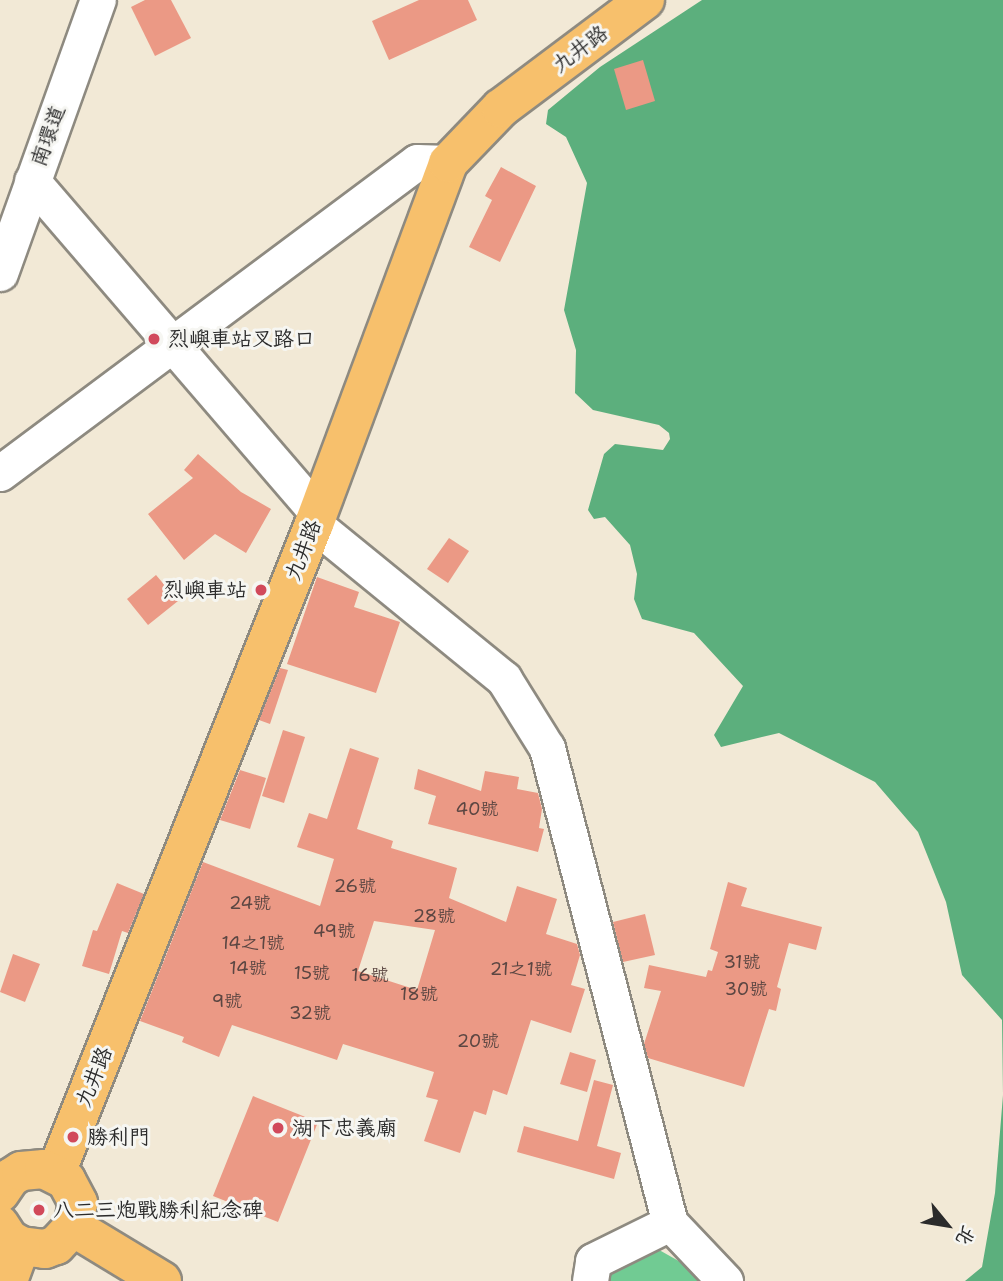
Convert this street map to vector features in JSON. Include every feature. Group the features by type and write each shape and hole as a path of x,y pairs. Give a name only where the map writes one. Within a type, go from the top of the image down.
{"main road":[{"name":"九井路","path":"56,1173 316,519 448,163 502,108 645,0"},
{"path":"1,1189 10,1178 32,1168 56,1173 66,1180 78,1203 73,1227 56,1245 45,1249 10,1251"},
{"path":"73,1227 162,1281"}],"street":[{"name":"南環道","path":"0,273 98,0"},
{"path":"0,473 172,342 417,162 448,163"},
{"path":"32,181 172,342 316,519 504,679 547,748 670,1223 725,1281"},
{"path":"590,1281 593,1261 670,1223"}],"green space":[{"path":"702,0 1003,0 1003,1095 1002,1020 962,975 946,902 918,832 875,782 779,733 721,747 714,735 743,686 694,633 642,619 634,599 637,574 630,545 605,517 594,519 588,510 604,454 615,444 663,450 670,439 669,433 659,425 593,410 575,393 576,350 564,310 587,183 566,137 546,124 548,110 600,67"},
{"path":"1003,1095 1003,1281 965,1281 982,1267 995,1193"},
{"path":"645,1242 684,1264 699,1281 597,1281"}],"building":[{"path":"145,0 171,0 191,38 155,56 131,7"},
{"path":"419,0 468,0 477,20 389,60 372,21"},
{"path":"643,60 655,101 626,110 614,69"},
{"path":"501,167 536,186 500,262 469,247 492,200 485,196"},
{"path":"198,454 241,492 271,509 246,553 215,534 184,560 148,514 193,478 184,470"},
{"path":"449,538 469,551 448,583 427,569"},
{"path":"156,575 178,601 148,625 127,599"},
{"path":"317,577 359,592 354,607 400,622 376,693 287,664"},
{"path":"280,668 288,670 270,724 259,720"},
{"path":"283,730 305,737 284,803 262,796"},
{"path":"350,748 379,758 357,829 393,841 391,848 457,868 449,898 506,922 517,886 557,899 546,934 577,944 580,955 571,985 585,989 571,1033 531,1020 507,1095 493,1090 486,1115 474,1111 460,1153 424,1141 438,1100 426,1097 434,1072 343,1044 337,1060 232,1025 219,1057 182,1042 184,1037 140,1021 203,862 320,906 334,859 297,847 309,813 327,819","holes":["374,921 435,930 417,990 358,971"]},
{"path":"418,769 481,791 485,771 519,777 517,789 538,793 542,809 539,828 544,829 538,852 428,824 436,796 414,789"},
{"path":"240,770 266,778 250,829 220,820"},
{"path":"728,882 747,888 741,906 822,927 816,950 789,943 777,987 781,989 776,1011 769,1009 744,1087 648,1058 644,1044 661,991 644,988 649,965 706,977 708,970 712,971 718,952 710,949"},
{"path":"117,883 144,894 128,933 122,931 109,974 82,966 93,930 97,931"},
{"path":"645,914 655,955 623,962 613,922"},
{"path":"13,954 40,964 25,1002 0,992"},
{"path":"570,1052 596,1060 587,1092 560,1084"},
{"path":"594,1080 613,1085 597,1146 621,1153 614,1179 517,1152 524,1126 578,1141"},
{"path":"253,1096 318,1122 278,1222 213,1196"}],"place":[{"name":"烈嶼車站叉路口","path":"154,339"},
{"name":"烈嶼車站","path":"261,590"},
{"name":"湖下忠義廟","path":"278,1128"},
{"name":"勝利門","path":"73,1137"},
{"name":"八二三炮戰勝利紀念碑","path":"39,1210"}]}
